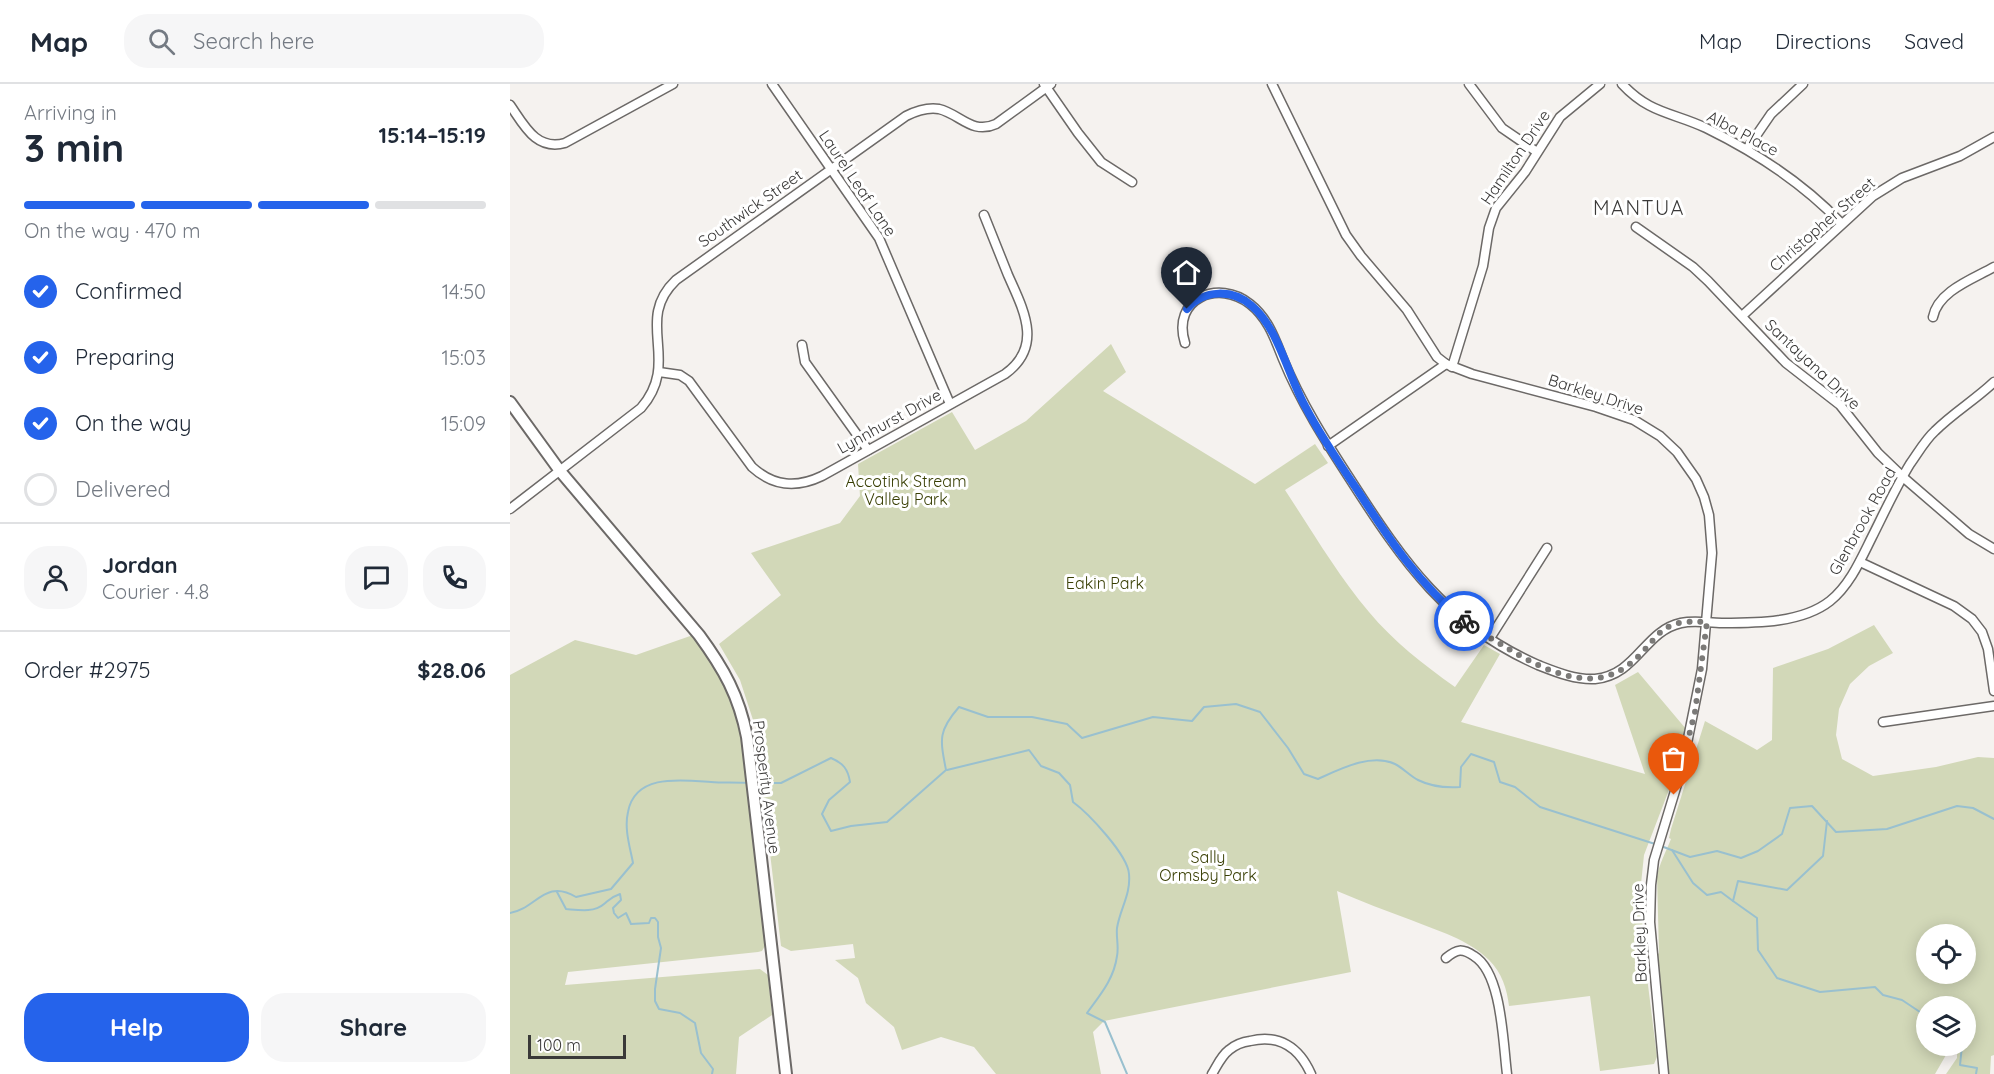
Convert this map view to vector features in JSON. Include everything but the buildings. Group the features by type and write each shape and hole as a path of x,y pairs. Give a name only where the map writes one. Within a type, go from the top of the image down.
{"main road":[{"name":"Prosperity Avenue","path":"510,402 560,471 715,656 739,703 751,767 786,1074"}],"street":[{"path":"510,105 536,140 558,145 673,84"},
{"name":"Laurel Leaf Lane","path":"772,84 879,238 950,404"},
{"path":"1272,84 1350,240 1407,310 1437,357 1449,366 1328,446"},
{"path":"1469,84 1502,128 1537,152"},
{"name":"Hamilton Drive","path":"1449,366 1483,266 1492,216 1501,201 1525,172 1560,117 1600,84"},
{"name":"Alba Place","path":"1622,84 1651,108 1704,127 1747,149 1803,187 1841,223"},
{"path":"1747,149 1770,114 1803,84"},
{"path":"1047,85 1078,134 1101,162 1132,182"},
{"name":"Southwick Street","path":"510,509 641,408 653,391 659,372 657,310 660,301 669,287 693,267 898,120 924,109 940,110 969,125 985,128 996,124 1047,85"},
{"name":"Christopher Street","path":"1742,316 1873,196 1895,181 1960,156 1994,137"},
{"name":"Lynnhurst Drive","path":"659,372 681,375 689,381 752,467 760,474 776,483 794,485 811,481 1010,370 1021,357 1027,340 1028,327 1025,314 984,215"},
{"name":"Santayana Drive","path":"1636,227 1693,267 1786,363 1840,405 1878,453 1904,478 1969,534 1994,549"},
{"path":"1933,317 1934,309 1944,296 1994,267"},
{"name":"Glenbrook Road","path":"1185,343 1181,326 1183,315 1195,301 1222,293 1232,294 1248,302 1259,312 1269,327 1296,390 1328,446 1416,575 1452,612 1490,638 1529,661 1553,671 1592,679 1610,675 1626,667 1657,634 1667,627 1690,621 1758,622 1812,611 1828,603 1860,562 1908,467 1933,433 1994,382"},
{"path":"802,345 806,362 868,450"},
{"name":"Barkley Drive","path":"1449,366 1618,414 1648,427 1671,445 1684,461 1704,497 1709,515 1712,553 1707,622 1695,712 1682,768 1654,860 1651,885 1650,922 1664,1074"},
{"path":"1490,638 1547,548"},
{"path":"1860,562 1954,606 1972,619 1982,633 1988,649 1994,691"},
{"path":"1883,722 1994,706"},
{"path":"1446,958 1457,950 1464,949 1481,960 1489,970 1498,1006 1507,1074"},
{"path":"1212,1074 1226,1053 1236,1045 1269,1038 1284,1042 1294,1048 1303,1058 1311,1074"}],"green space":[{"path":"1111,344 1126,372 1103,391 1255,484 1315,444 1328,463 1285,490 1335,568 1378,623 1409,652 1455,687 1484,645 1500,654 1461,722 1645,774 1615,685 1638,672 1686,729 1672,782 1644,855 1641,884 1643,945 1657,1057 1654,1064 1600,1071 1590,996 1509,1006 1501,976 1489,960 1472,946 1337,891 1351,972 1104,1021 1093,1032 1101,1074 996,1074 974,1047 941,1037 902,1050 894,1027 866,1003 858,978 835,960 855,958 853,944 791,951 781,946 755,726 740,680 719,644 781,595 751,553 840,523 860,496 858,464 952,412 975,450 1026,421"},
{"path":"1874,625 1893,653 1869,666 1850,684 1839,709 1836,735 1842,759 1873,776 1936,767 1978,757 1994,758 1994,1055 1991,1056 1990,1074 1946,1074 1957,1056 1976,1056 1976,996 1916,996 1916,1056 1945,1056 1935,1074 1667,1074 1656,956 1659,953 1657,877 1671,839 1669,838 1671,829 1705,721 1757,750 1772,740 1773,668 1828,649"},
{"path":"693,635 718,670 730,694 738,721 766,944 762,951 758,952 568,972 565,985 760,969 768,975 772,1015 739,1037 736,1074 510,1074 510,675 575,640 636,655"}],"waterway":[{"path":"757,783 781,783 831,758 844,767 850,782 829,800 822,814 831,831 887,822 946,770 942,736 947,723 959,707 988,717 1032,717 1067,724 1082,738 1153,717 1192,721 1204,707 1236,704 1260,712 1288,748 1304,774 1318,779 1356,764 1376,760 1395,764 1428,784 1460,787 1461,767 1471,754 1494,762 1500,782 1515,787 1540,807 1655,844"},
{"path":"947,770 1029,750 1041,766 1059,773 1070,785 1073,802 1088,815 1122,856 1127,866 1129,881 1117,928 1118,949 1115,964 1106,986 1087,1013 1105,1022 1127,1074"},
{"path":"510,913 527,906 541,896 556,891 576,897 611,889 633,863 627,831 627,818 632,799 650,785 674,780 749,783"},
{"path":"1661,846 1690,857 1717,851 1741,858 1758,851 1782,834 1790,808 1812,806 1836,832 1887,829 1957,806 1973,808 1994,819"},
{"path":"1827,821 1823,856 1787,890 1738,881 1733,901 1757,918 1758,950 1777,978 1820,992 1875,987 1883,995 1902,1000 1916,1009"},
{"path":"1672,850 1693,883 1707,895 1721,892 1733,901"},
{"path":"557,892 566,909 581,910 596,909 620,894 621,900 613,908 618,918 626,913 631,924 649,923 651,918 655,918 658,922 661,948 655,1001 659,1009 680,1013 695,1023 701,1053 713,1069 712,1074"},
{"path":"1961,1056 1960,1065 1977,1068 1976,1074"}],"way so far":[{"path":"1464,621 1529,661 1565,675 1584,679 1600,678 1626,667 1657,634 1667,627 1690,621 1707,622 1695,712 1674,795"}],"district":[{"name":"MANTUA","path":"1639,208"}],"route":[{"path":"1187,309 1195,301 1222,293 1241,298 1259,312 1269,327 1296,390 1318,430 1382,528 1426,586 1464,621"}],"park label":[{"name":"Accotink Stream Valley Park","path":"906,490"},
{"name":"Eakin Park","path":"1105,583"},
{"name":"Sally Ormsby Park","path":"1208,866"}]}
